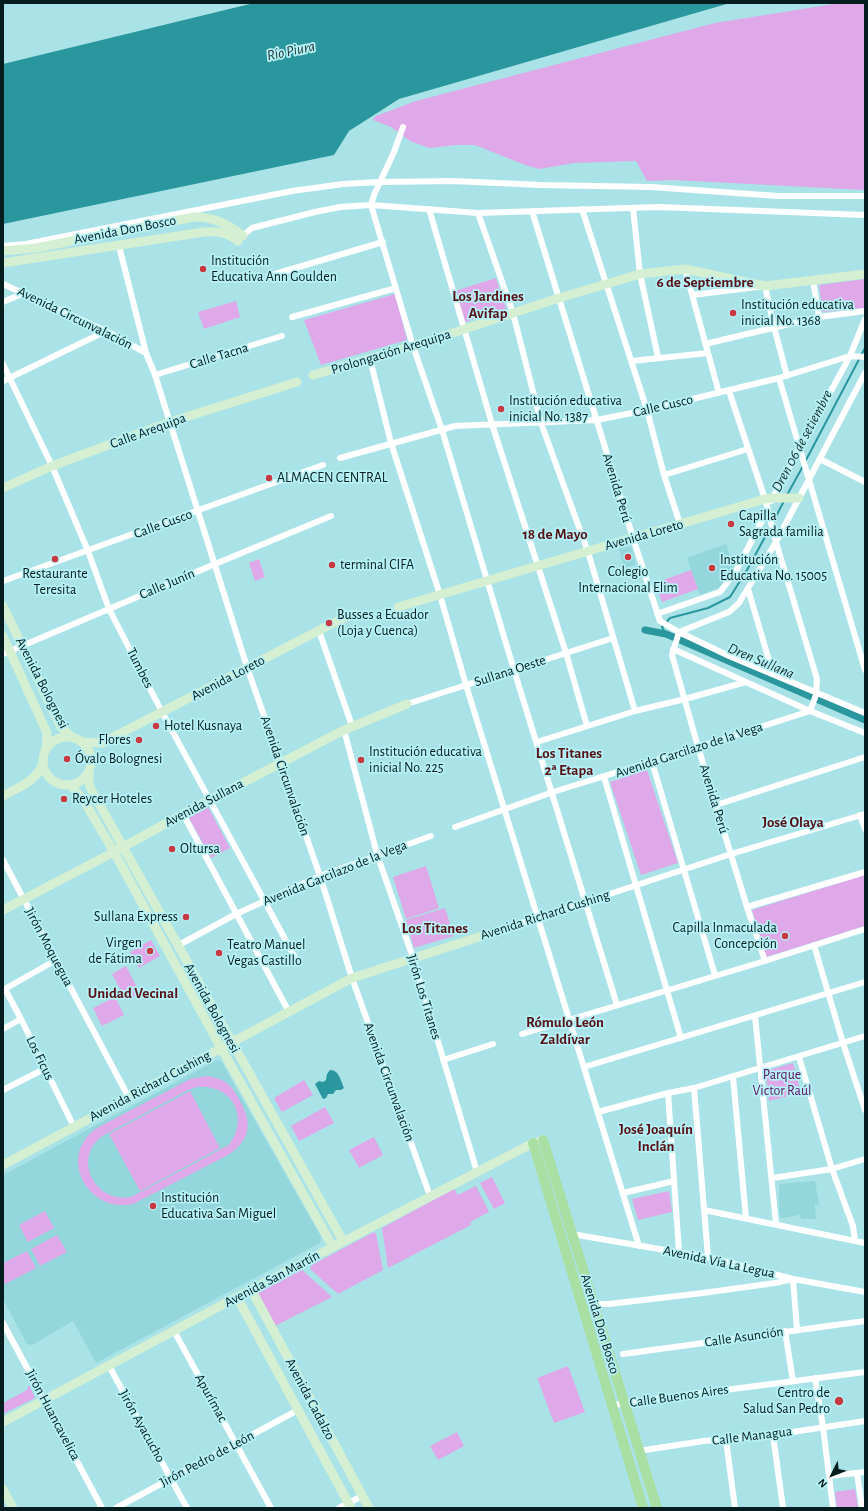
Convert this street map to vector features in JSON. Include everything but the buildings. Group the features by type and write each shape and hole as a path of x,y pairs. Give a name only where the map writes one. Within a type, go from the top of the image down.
{"main road":[{"name":"Avenida Don Bosco","path":"3,252 36,248 194,216 201,216 231,226 240,238"},
{"name":"Avenida Don Bosco","path":"3,262 215,232 225,233 240,238"},
{"name":"Prolongación Arequipa","path":"313,375 414,346 559,298 640,274 685,270 766,286 865,274"},
{"name":"Calle Arequipa","path":"3,488 52,466 170,422 297,382"},
{"name":"Avenida Loreto","path":"398,607 769,498 799,498"},
{"name":"Avenida Bolognesi","path":"3,606 61,727 72,737"},
{"name":"Avenida Loreto","path":"102,743 341,619 355,614"},
{"name":"Avenida Bolognesi","path":"3,636 6,652 47,733 46,749"},
{"name":"Avenida Sullana","path":"3,910 114,852 182,814 348,728 407,704"},
{"path":"3,796 34,779 40,772 46,749 57,739 72,737 83,742 102,743 92,762 89,773 81,781 71,785 58,783 43,778 34,779"},
{"path":"83,742 90,751 92,762"},
{"path":"43,763 47,775 52,780"},
{"name":"Avenida Bolognesi","path":"89,773 89,784 92,793 231,1043 344,1241"},
{"name":"Avenida Bolognesi","path":"71,785 84,801 114,852 221,1048 333,1247"},
{"name":"Avenida Richard Cushing","path":"3,1165 352,978 482,936"},
{"name":"Avenida Don Bosco","path":"543,1140 638,1451 657,1508"},
{"name":"Avenida San Martín","path":"3,1422 251,1289 533,1142 543,1140"},
{"name":"Avenida Don Bosco","path":"533,1142 643,1508"},
{"name":"Avenida Cadalzo","path":"251,1289 369,1508"},
{"name":"Avenida Cadalzo","path":"237,1297 350,1506"},
{"path":"3,1489 13,1508"}],"street":[{"path":"403,127 394,152 374,195 372,205 396,288 442,430 617,1005"},
{"path":"3,246 26,244 292,191 343,184 380,182 453,182 651,187 778,196 865,196"},
{"path":"240,238 252,228 315,212 340,207 372,205 478,213 658,207 865,215"},
{"path":"633,208 640,274 658,357"},
{"path":"429,209 492,424 566,653 587,726"},
{"path":"582,209 608,284 632,361 664,475 680,524"},
{"name":"Avenida Perú","path":"532,211 657,614 660,621 678,634 672,655 698,747 765,961"},
{"path":"478,213 513,313 541,423 588,552 635,711"},
{"path":"275,274 383,242"},
{"name":"Avenida Circunvalación","path":"119,246 146,353 155,375 248,667 320,876 352,978 430,1196"},
{"path":"685,270 718,393"},
{"path":"814,281 819,317"},
{"name":"Avenida Circunvalación","path":"3,284 106,331 146,353"},
{"path":"692,295 766,286 774,327 787,376"},
{"path":"292,317 396,288"},
{"path":"3,302 24,293"},
{"path":"705,344 819,317 865,311"},
{"path":"811,709 816,694 817,685 815,673 776,542 768,510 769,498 850,356 865,319"},
{"path":"3,381 106,331"},
{"name":"Calle Tacna","path":"155,375 282,336"},
{"path":"632,361 658,357 708,353"},
{"name":"Calle Cusco","path":"340,458 455,426 596,420 729,391 787,376 850,356 865,357"},
{"path":"370,359 391,443 440,595 504,810 570,1019 639,1246"},
{"name":"Tumbes","path":"3,364 52,466 88,551 109,609 162,712 298,963"},
{"path":"678,634 729,612 739,603 776,542 865,373"},
{"path":"779,378 863,653 865,670"},
{"path":"729,391 748,449 769,498"},
{"path":"664,475 748,449"},
{"path":"820,459 865,482"},
{"name":"Calle Cusco","path":"3,581 198,512 323,465"},
{"path":"657,614 720,592 736,571 768,510"},
{"name":"Calle Junín","path":"6,652 331,516"},
{"path":"748,589 773,674"},
{"name":"Jirón Los Titanes","path":"319,631 348,728 377,854 413,958 477,1172"},
{"path":"678,634 865,714"},
{"name":"Sullana Oeste","path":"407,704 613,638"},
{"path":"674,646 746,682 865,733"},
{"path":"537,742 635,711 746,682"},
{"name":"Avenida Garcilazo de la Vega","path":"455,827 553,792 652,762 811,709"},
{"path":"716,805 865,756"},
{"path":"652,762 715,975"},
{"path":"604,777 681,1038"},
{"path":"182,814 289,1012"},
{"path":"863,814 865,829"},
{"name":"Avenida Richard Cushing","path":"482,936 731,854 863,814"},
{"name":"Avenida Garcilazo de la Vega","path":"177,946 264,900 377,854 431,836"},
{"name":"Jirón Moquegua","path":"3,860 129,1098"},
{"path":"747,907 865,872"},
{"path":"522,1034 765,961 865,929"},
{"path":"814,945 843,1043 865,1110"},
{"path":"4,989 56,960"},
{"path":"584,1067 865,982"},
{"name":"Los Ficus","path":"4,989 46,1068 74,1127"},
{"path":"755,1016 776,1224"},
{"path":"3,1029 21,1019"},
{"path":"598,1112 733,1077 865,1036"},
{"path":"443,1060 493,1044"},
{"path":"799,1057 832,1169 853,1226 855,1241"},
{"path":"3,1090 46,1068"},
{"path":"733,1077 746,1218"},
{"path":"694,1088 708,1257"},
{"path":"668,1093 679,1252"},
{"path":"772,1178 832,1169 865,1159"},
{"path":"623,1193 674,1181"},
{"path":"704,1210 865,1243"},
{"name":"Avenida Vía La Legua","path":"572,1234 708,1257 793,1279 865,1292"},
{"path":"594,1304 703,1294 793,1279 797,1330"},
{"name":"Calle Asunción","path":"623,1354 865,1321"},
{"name":"Jirón Huancavelica","path":"3,1323 102,1508"},
{"name":"Apurímac","path":"174,1331 271,1508"},
{"path":"785,1331 793,1381"},
{"name":"Jirón Ayacucho","path":"109,1366 186,1508"},
{"name":"Calle Buenos Aires","path":"612,1406 865,1372"},
{"path":"815,1378 823,1427 833,1508"},
{"name":"Jirón Pedro de León","path":"116,1508 298,1410"},
{"name":"Calle Managua","path":"638,1451 865,1421"},
{"path":"773,1434 783,1508"},
{"path":"726,1440 735,1508"},
{"path":"829,1476 865,1472"},
{"path":"857,1473 862,1508"},
{"path":"339,1508 350,1506 362,1496"}],"shaded area":[{"name":"Institución Educativa No. 15005","path":"726,544 734,567 728,581 717,588 700,595 687,558"},
{"name":"Colegio Internacional Elim","path":"631,546 636,565 624,568 619,549"},
{"name":"Institución Educativa San Miguel","path":"217,1060 221,1061 321,1237 320,1243 96,1363 73,1321 32,1345 27,1344 3,1299 3,1175"},
{"path":"815,1181 819,1205 815,1204 816,1219 801,1219 800,1215 781,1218 779,1210 779,1184"}],"green space":[{"path":"840,3 865,3 865,190 673,180 647,181 636,161 575,163 539,169 475,145 429,148 410,141 391,127 373,120 376,116 416,101 715,23"},
{"path":"496,278 506,309 465,322 455,291"},
{"path":"865,279 865,308 823,312 819,285"},
{"path":"395,294 407,340 321,365 304,320"},
{"path":"236,301 240,317 204,329 198,312"},
{"path":"259,559 265,577 255,581 249,563"},
{"path":"691,570 698,589 662,602 655,583"},
{"path":"647,770 678,863 641,875 610,782"},
{"path":"208,807 230,848 211,858 189,818"},
{"path":"426,866 439,908 406,919 393,877"},
{"path":"865,875 865,926 766,957 752,910"},
{"path":"445,908 454,936 414,948 406,920"},
{"path":"151,940 160,956 139,968 130,952"},
{"path":"126,966 140,993 126,1000 112,974"},
{"path":"115,997 124,1015 102,1026 93,1008"},
{"name":"Parque Victor Raúl","path":"793,1063 801,1093 769,1101 766,1071"},
{"path":"207,1076 224,1081 231,1087 240,1101 247,1117 247,1131 241,1143 228,1155 133,1204 117,1205 103,1200 91,1192 83,1180 79,1167 79,1153 85,1140 97,1128 190,1079","holes":["197,1087 209,1087 220,1091 234,1104 238,1124 229,1145 131,1197 118,1197 107,1193 97,1186 91,1176 88,1166 89,1155 94,1144 104,1135 188,1090"]},
{"path":"304,1080 313,1095 282,1112 274,1098"},
{"path":"190,1091 220,1148 140,1191 109,1134"},
{"path":"325,1107 334,1123 299,1141 291,1126"},
{"path":"374,1137 383,1155 359,1168 349,1150"},
{"path":"492,1177 505,1203 494,1209 480,1183"},
{"path":"476,1186 489,1212 470,1222 471,1225 388,1268 382,1228 454,1189 458,1195"},
{"path":"669,1191 672,1212 638,1220 632,1199"},
{"path":"45,1211 54,1228 28,1242 19,1225"},
{"path":"374,1232 376,1234 383,1270 338,1294 310,1269 312,1265"},
{"path":"57,1235 67,1252 40,1266 31,1249"},
{"path":"27,1251 36,1268 5,1284 3,1281 3,1263"},
{"path":"302,1270 332,1297 275,1326 258,1293"},
{"path":"568,1366 585,1412 554,1423 537,1378"},
{"path":"29,1385 35,1398 3,1414 3,1403 27,1390"},
{"path":"457,1432 464,1446 438,1460 430,1446"},
{"path":"855,1489 858,1508 837,1508 835,1492"}],"water":[{"name":"Río Piura","path":"254,3 730,3 399,99 349,131 334,155 3,224 3,64"},
{"path":"330,1070 333,1070 338,1074 344,1088 341,1090 336,1090 333,1094 328,1094 326,1098 323,1099 315,1084 319,1081 323,1082 326,1080 327,1074"}],"waterway":[{"name":"Dren 06 de setiembre","path":"806,460 865,348"},
{"name":"Dren 06 de setiembre","path":"787,495 803,466"},
{"name":"Dren 06 de setiembre","path":"773,522 784,501"},
{"name":"Dren 06 de setiembre","path":"666,634 662,627 670,618 708,608 730,597 747,570 771,526"},
{"name":"Dren Sullana","path":"645,630 666,634 865,720"}],"place":[{"name":"Institución Educativa Ann Goulden","path":"203,269"},
{"name":"Institución educativa inicial No. 1368","path":"733,313"},
{"name":"Institución educativa inicial No. 1387","path":"501,409"},
{"name":"ALMACEN CENTRAL","path":"269,478"},
{"name":"Capilla Sagrada familia","path":"731,524"},
{"name":"Colegio Internacional Elim","path":"628,557"},
{"name":"Restaurante Teresita","path":"55,559"},
{"name":"terminal CIFA","path":"332,565"},
{"name":"Institución Educativa No. 15005","path":"712,568"},
{"name":"Busses a Ecuador (Loja y Cuenca)","path":"329,623"},
{"name":"Hotel Kusnaya","path":"156,726"},
{"name":"Flores","path":"139,740"},
{"name":"Óvalo Bolognesi","path":"67,759"},
{"name":"Institución educativa inicial No. 225","path":"361,760"},
{"name":"Reycer Hoteles","path":"64,799"},
{"name":"Oltursa","path":"172,849"},
{"name":"Sullana Express","path":"186,917"},
{"name":"Capilla Inmaculada Concepción","path":"785,936"},
{"name":"Virgen de Fátima","path":"150,951"},
{"name":"Teatro Manuel Vegas Castillo","path":"219,953"},
{"name":"Institución Educativa San Miguel","path":"153,1206"},
{"name":"Centro de Salud San Pedro","path":"839,1401"}],"district":[{"name":"6 de Septiembre","path":"705,282"},
{"name":"Los Jardines Avifap","path":"488,304"},
{"name":"18 de Mayo","path":"555,534"},
{"name":"Los Titanes 2ª Etapa","path":"569,762"},
{"name":"José Olaya","path":"793,822"},
{"name":"Los Titanes","path":"435,928"},
{"name":"Unidad Vecinal","path":"133,993"},
{"name":"Rómulo León Zaldívar","path":"565,1030"},
{"name":"José Joaquín Inclán","path":"656,1138"}]}
